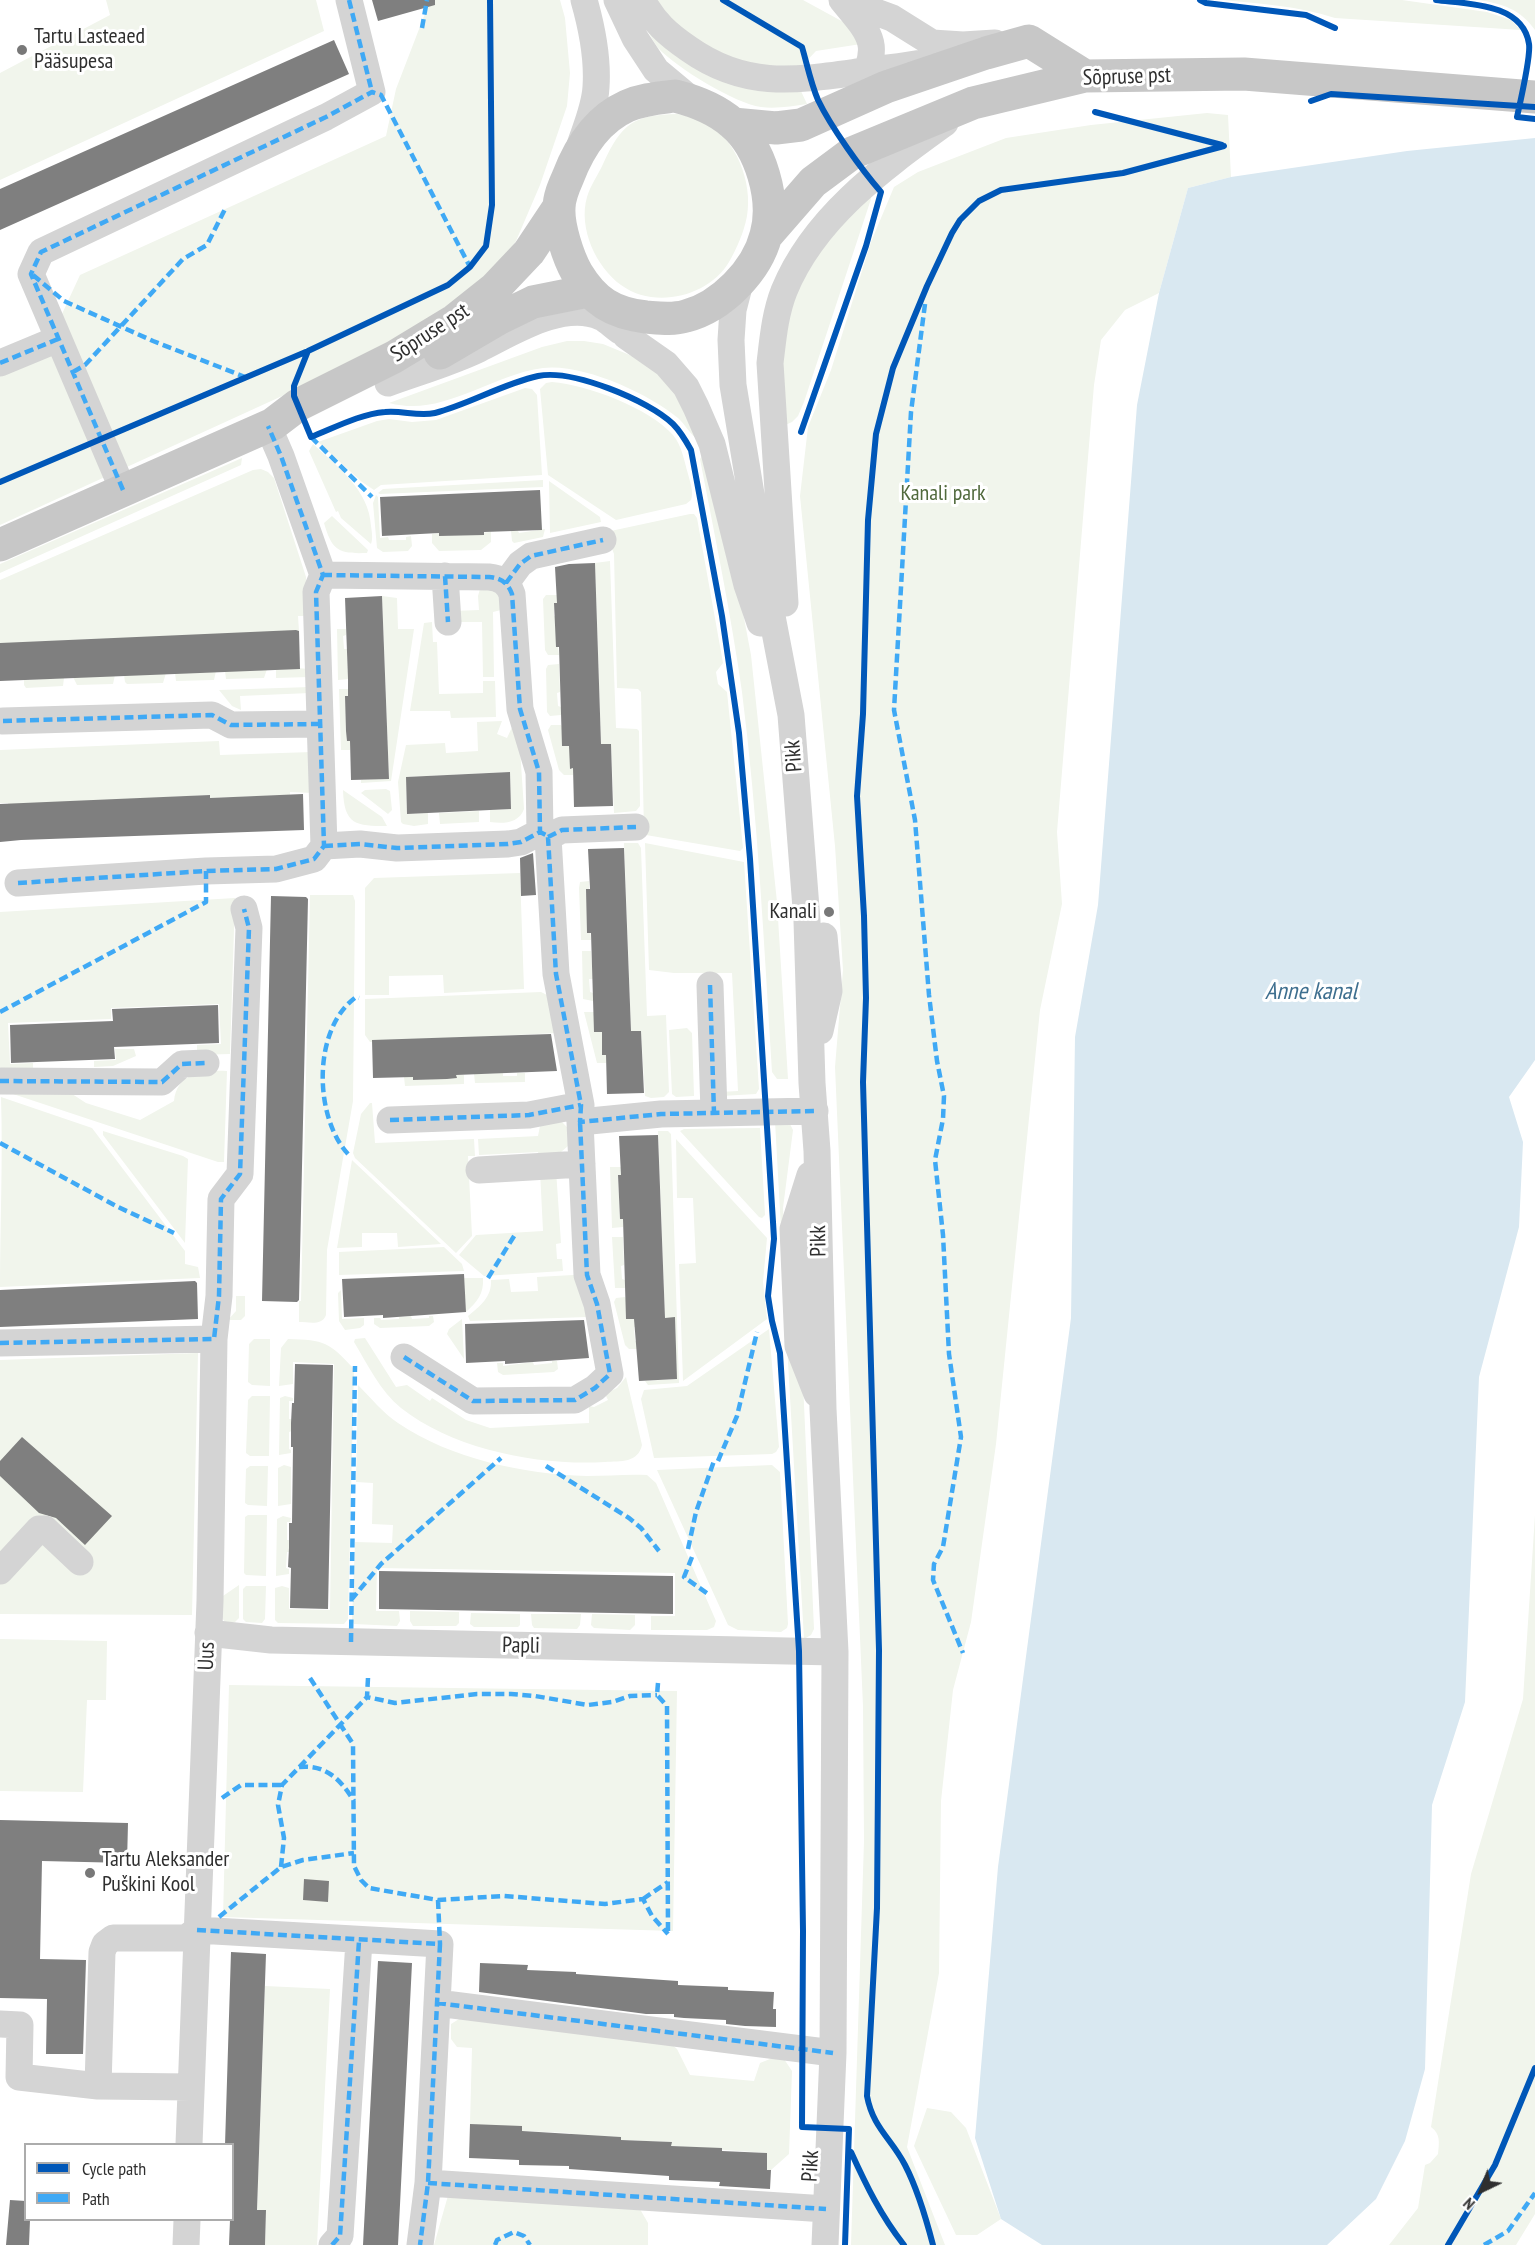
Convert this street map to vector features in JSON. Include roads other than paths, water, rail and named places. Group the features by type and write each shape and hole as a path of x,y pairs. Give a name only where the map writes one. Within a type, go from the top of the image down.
{"main road":[{"path":"733,124 776,128 801,125 886,87 1029,41 1085,76"},
{"name":"Sõpruse pst","path":"766,236 813,182 852,153 973,103 1085,76 1244,74 1535,97"},
{"path":"675,96 692,100 733,124 748,142 767,187 770,211 766,236 755,260 741,279 728,293 704,309 685,317 662,319 635,316 597,298 574,267 564,239 559,207 563,189 578,153 595,129 626,107 646,99 675,96"},
{"name":"Sõpruse pst","path":"0,545 270,425 298,405 394,357 455,320 494,289 529,252 559,207"},
{"name":"Sõpruse pst","path":"270,425 305,423 388,383 498,319 533,302 597,298"}],"street":[{"path":"123,490 31,274 41,252 326,117 372,92 349,0"},
{"path":"578,153 596,88 595,52 584,0"},
{"path":"617,0 635,38 656,70 692,100"},
{"path":"642,0 653,20 678,42 708,63 739,74 772,80 812,79 986,53"},
{"path":"843,0 868,32 872,57 868,70 846,106"},
{"path":"843,0 888,9 932,43 963,45 1029,41"},
{"path":"791,715 770,363 774,327 784,291 801,258 825,225 870,179 973,103"},
{"name":"Pikk","path":"741,279 734,310 731,340 733,385 766,585 791,715 807,921 817,1151 824,1409 835,1652 833,2053 825,2245"},
{"path":"597,298 626,336"},
{"path":"388,383 478,350 514,330 553,316 573,312 600,317 666,364 686,387 712,444 747,585 791,715"},
{"path":"0,363 58,339"},
{"path":"18,883 276,869 314,859 324,846 316,592 322,575 270,425"},
{"path":"506,583 520,564 531,556 603,540"},
{"path":"322,575 496,578 506,583 512,594 520,709 538,772 556,974 580,1113 587,1275 597,1304 610,1374 595,1388 575,1400 473,1401 404,1357"},
{"path":"445,576 448,622"},
{"path":"3,721 212,715 231,725 320,724"},
{"path":"324,846 360,844 397,848 508,844 562,830 636,827"},
{"name":"Uus","path":"189,2143 208,1634 214,1339 219,1296 221,1199 240,1174 249,928 244,909"},
{"path":"710,986 714,1113"},
{"path":"0,1081 162,1082 182,1064 206,1063"},
{"path":"390,1120 580,1113 815,1111"},
{"path":"479,1170 582,1164"},
{"path":"0,1343 214,1339"},
{"path":"0,1571 39,1529 45,1529 80,1562"},
{"name":"Papli","path":"208,1634 270,1640 835,1652"},
{"path":"98,2086 102,1952 105,1944 113,1938 186,1938 197,1930 440,1944 428,2183 420,2245"},
{"path":"332,2245 340,2236 359,1941"},
{"path":"437,2003 833,2053"},
{"path":"0,2024 20,2025 19,2077 98,2086 191,2087"},
{"name":"Pikk","path":"428,2183 826,2210"},
{"path":"186,2245 187,2221"}],"water":[{"name":"Anne kanal","path":"1535,138 1535,1060 1509,1097 1523,1142 1519,1227 1479,1377 1465,1702 1432,1805 1425,2069 1405,2141 1376,2199 1327,2245 1042,2245 1001,2219 975,2138 998,1867 1071,1318 1075,1037 1098,905 1137,405 1159,293 1188,188 1231,177 1407,151"}],"place":[{"name":"Tartu Lasteaed Pääsupesa","path":"22,50"},
{"name":"Kanali","path":"829,912"},
{"name":"Tartu Aleksander Puškini Kool","path":"90,1873"}],"park label":[{"name":"Kanali park","path":"943,494"}]}
